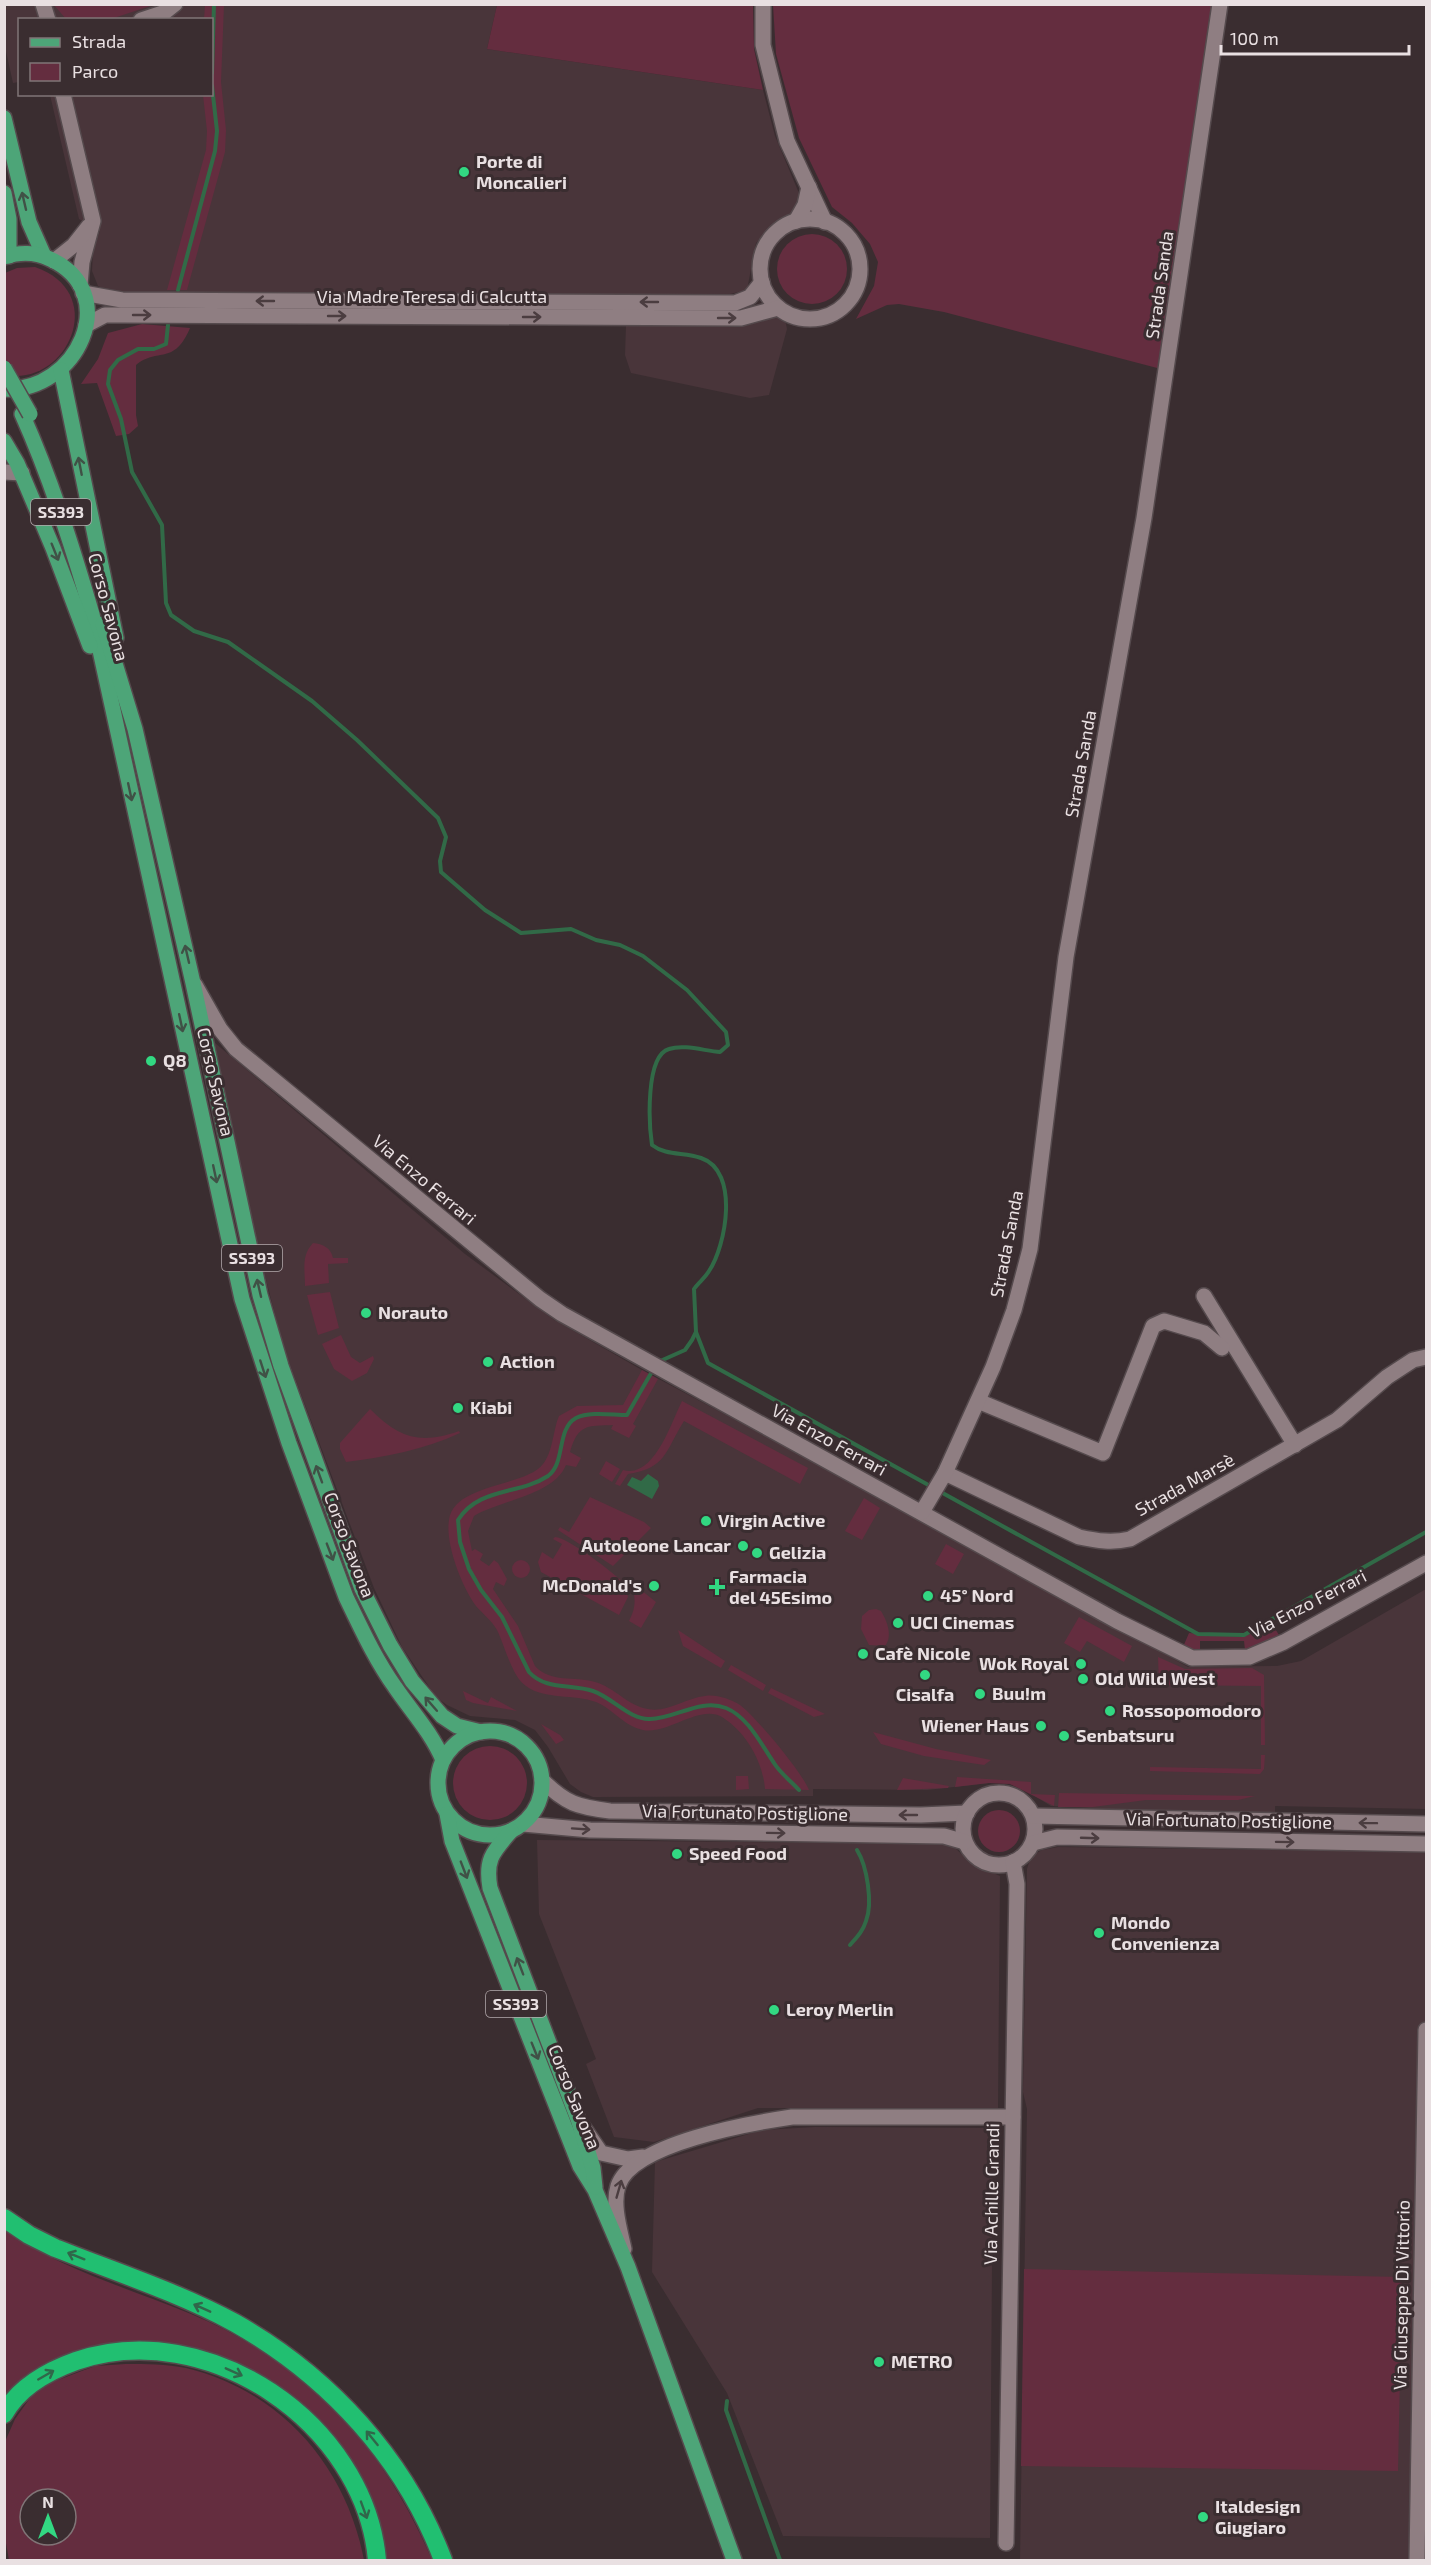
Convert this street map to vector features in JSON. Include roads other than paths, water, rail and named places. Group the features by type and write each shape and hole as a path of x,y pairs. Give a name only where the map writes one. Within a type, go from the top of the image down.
{"highway":[{"path":"4,2218 29,2235 55,2248 233,2322 294,2362 351,2412 380,2448 398,2472 420,2510 443,2560"},
{"path":"4,2414 18,2396 43,2375 84,2358 111,2353 155,2351 181,2354 228,2369 274,2394 296,2410 335,2452 359,2497 370,2527 376,2560"}],"main road":[{"path":"4,118 29,222 49,258"},
{"path":"4,193 9,219 7,257 26,253 49,258 68,270 82,289 87,310 86,325 76,354 61,370 50,379 30,387 4,389"},
{"name":"Corso Savona","path":"4,368 26,414 92,614 242,1299 264,1370 342,1586 360,1628 395,1687 430,1733 443,1760 438,1778 438,1791 447,1814 452,1841 580,2166 595,2190 628,2267 734,2560"},
{"path":"61,370 135,729"},
{"name":"Corso Savona","path":"4,384 46,445 61,486 135,729 193,983 260,1295 299,1417 357,1576 377,1621 412,1681 442,1716 458,1726 481,1732 496,1731 510,1735 523,1742 536,1759 542,1780 537,1804 534,1812 494,1851 489,1862 490,1888 578,2119 593,2168 595,2190"},
{"path":"4,441 22,473 83,625 118,735"},
{"path":"443,1760 452,1747 465,1737 481,1732"},
{"path":"447,1814 460,1826 476,1834 494,1836 517,1828"}],"street":[{"path":"147,18 165,12 175,4"},
{"path":"763,4 763,45 787,141 825,222"},
{"name":"Strada Sanda","path":"922,1512 943,1477 978,1401 1014,1310 1030,1249 1066,957 1144,518 1220,4"},
{"path":"63,96 93,221 82,262 82,289"},
{"path":"796,221 805,205 809,186"},
{"path":"49,258 74,245 93,221"},
{"path":"796,221 825,222 845,234 858,254 861,270 858,286 844,306 824,318 808,320 792,316 778,308 768,296 762,282 760,271 765,249 772,237 796,221"},
{"name":"Via Madre Teresa di Calcutta","path":"82,289 122,300 735,303 750,297 762,282"},
{"name":"Via Madre Teresa di Calcutta","path":"86,325 105,315 741,318 778,308"},
{"path":"4,472 22,473"},
{"name":"Via Enzo Ferrari","path":"193,983 224,1035 236,1049 540,1299 665,1372 1117,1621 1192,1659 1248,1657 1284,1642 1426,1563"},
{"path":"1204,1296 1295,1445"},
{"path":"978,1401 1103,1454 1153,1326 1164,1321 1204,1333 1222,1348"},
{"name":"Strada Marsè","path":"943,1477 1079,1537 1099,1542 1130,1539 1337,1420 1387,1377 1413,1360 1426,1358"},
{"path":"1405,1575 1421,1576 1426,1579"},
{"name":"Via Fortunato Postiglione","path":"542,1780 566,1801 580,1808 610,1811 921,1815 967,1813"},
{"path":"1002,1793 1024,1803 1033,1816 1035,1834 1033,1843 1023,1856 1013,1862 992,1864 981,1860 966,1842 964,1822 967,1813 971,1806 985,1795 1002,1793"},
{"name":"Via Fortunato Postiglione","path":"1033,1816 1426,1824"},
{"name":"Via Fortunato Postiglione","path":"517,1828 944,1836 966,1842"},
{"name":"Via Fortunato Postiglione","path":"1033,1843 1058,1837 1426,1844"},
{"name":"Via Achille Grandi","path":"1001,2543 1006,2527 1017,1884 1013,1862"},
{"name":"Via Giuseppe Di Vittorio","path":"1417,2560 1426,2030"},
{"path":"578,2119 602,2152 628,2159 644,2157 703,2135 763,2121 792,2117 1012,2117"},
{"path":"628,2267 616,2201 618,2185 625,2174 644,2157"}],"waterway":[{"path":"213,38 214,4"},
{"path":"178,290 215,151 217,131 213,95"},
{"path":"168,325 166,344 154,349 138,349 118,360 110,370 108,384 121,419 132,472 162,525 166,603 171,615 194,631 228,642 312,701 357,740 438,818 446,837 440,861 441,872 485,910 521,933 571,929 596,940 620,945 643,956 687,990 726,1032 728,1045 720,1052 688,1047 669,1049 661,1054 652,1077 650,1092 652,1145 663,1151 701,1158 713,1166 721,1178 726,1210 724,1228 715,1260 694,1289 696,1332 685,1350 658,1362"},
{"path":"696,1332 708,1363 932,1487"},
{"path":"654,1368 627,1415 588,1415 576,1418 570,1423 563,1438 557,1463 548,1476 537,1482 488,1497 467,1509 458,1520 460,1542 469,1569 481,1590 502,1617 529,1672 535,1678 550,1684 593,1691 635,1716 643,1718 669,1716 697,1707 726,1708 747,1724 776,1767 799,1790"},
{"path":"939,1491 1198,1634 1244,1635 1426,1532"},
{"path":"850,1945 863,1928 869,1905 866,1875 857,1850"},
{"path":"727,2401 726,2410 780,2560"}],"place":[{"name":"Porte di Moncalieri","path":"464,172"},
{"name":"Q8","path":"151,1061"},
{"name":"Norauto","path":"366,1313"},
{"name":"Action","path":"488,1362"},
{"name":"Kiabi","path":"458,1408"},
{"name":"Virgin Active","path":"706,1521"},
{"name":"Autoleone Lancar","path":"743,1546"},
{"name":"Gelizia","path":"757,1553"},
{"name":"McDonald's","path":"654,1586"},
{"name":"Farmacia del 45Esimo","path":"717,1587"},
{"name":"45° Nord","path":"928,1596"},
{"name":"UCI Cinemas","path":"898,1623"},
{"name":"Cafè Nicole","path":"863,1654"},
{"name":"Wok Royal","path":"1081,1664"},
{"name":"Cisalfa","path":"925,1675"},
{"name":"Old Wild West","path":"1083,1679"},
{"name":"Buu!m","path":"980,1694"},
{"name":"Rossopomodoro","path":"1110,1711"},
{"name":"Wiener Haus","path":"1041,1726"},
{"name":"Senbatsuru","path":"1064,1736"},
{"name":"Speed Food","path":"677,1854"},
{"name":"Mondo Convenienza","path":"1099,1933"},
{"name":"Leroy Merlin","path":"774,2010"},
{"name":"METRO","path":"879,2362"},
{"name":"Italdesign Giugiaro","path":"1203,2517"}]}
